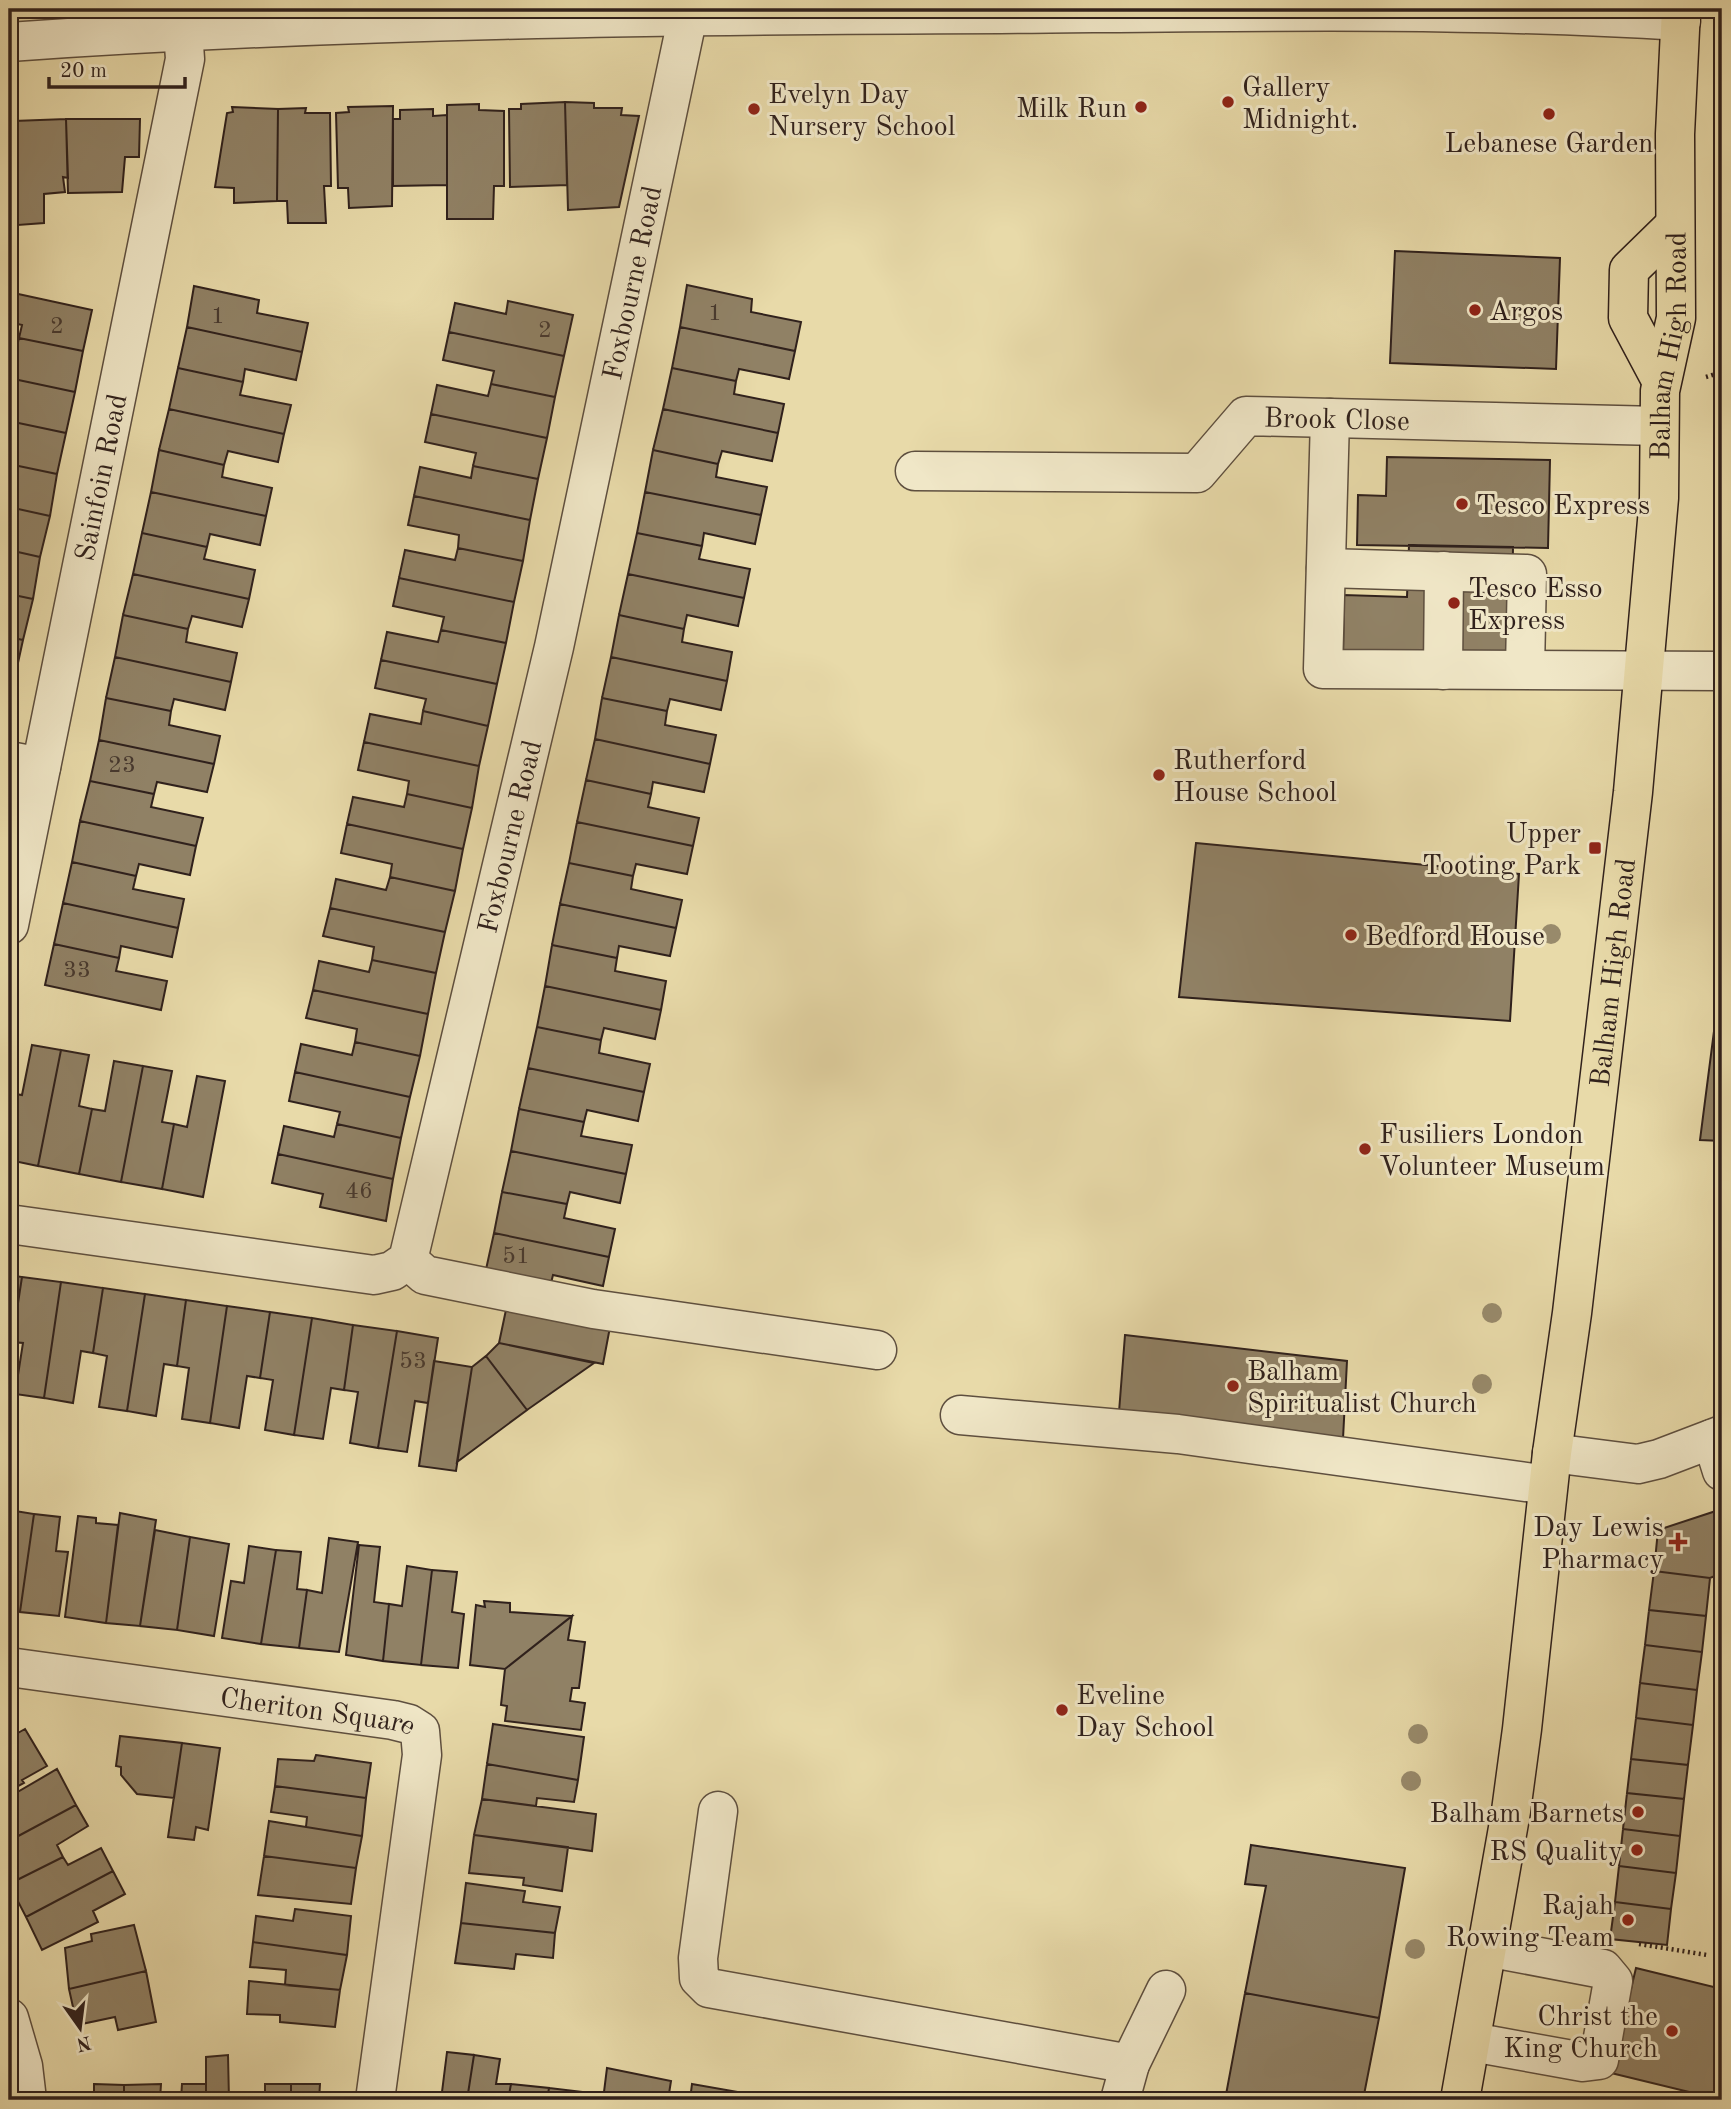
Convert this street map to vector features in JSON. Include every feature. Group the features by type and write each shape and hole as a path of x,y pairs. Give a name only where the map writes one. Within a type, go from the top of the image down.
{"highway":[{"name":"Balham High Road","path":"1460,2100 1472,2042 1522,1729 1550,1469 1613,979 1659,498 1661,380 1676,318 1674,226 1681,15"}],"street":[{"path":"9,42 124,21 183,31 688,15 1151,11 1681,15"},
{"name":"Foxbourne Road","path":"408,1260 554,647 688,15"},
{"name":"Sainfoin Road","path":"9,925 25,764 185,59 183,31"},
{"name":"Brook Close","path":"915,471 1197,473 1246,416 1659,426"},
{"path":"1330,418 1323,669 1722,671"},
{"path":"1326,568 1527,574 1525,669"},
{"path":"1443,670 1444,571"},
{"path":"9,1224 374,1275 392,1271 408,1260 425,1275 593,1309 877,1350"},
{"path":"960,1415 1550,1469 1638,1464 1719,1449"},
{"name":"Cheriton Square","path":"9,1667 393,1720 420,1731 422,1755 375,2100"},
{"path":"718,1811 698,1958 699,1978 709,1988 1125,2082 1166,1990"},
{"path":"1472,2042 1583,2062 1598,2060 1613,1981 1602,1969 1487,1947"},
{"path":"9,2018 23,2066 27,2100"}],"building":[{"path":"565,102 594,103 594,108 622,108 621,115 639,116 619,207 568,210"},
{"path":"565,102 567,185 510,187 509,109 521,109 521,104"},
{"path":"479,104 479,110 504,111 504,186 494,186 493,219 447,219 447,105"},
{"path":"393,106 392,206 349,208 348,188 338,188 336,113 349,112 348,107"},
{"path":"232,107 278,109 277,201 234,203 234,188 215,187 227,113 233,112"},
{"path":"306,108 305,113 330,113 331,186 324,186 326,223 288,223 287,201 277,201 278,109"},
{"path":"433,109 433,116 447,115 447,185 393,186 393,119 400,119 400,110"},
{"path":"66,119 140,119 139,157 125,157 122,192 68,193"},
{"path":"66,119 68,178 63,177 65,192 44,194 44,223 18,225 14,121"},
{"path":"9,121 13,224 9,224"},
{"name":"Argos","path":"1395,251 1560,258 1556,369 1390,363"},
{"path":"687,285 752,299 751,312 801,322 795,351 680,327"},
{"path":"194,286 259,300 257,313 308,323 302,352 187,327"},
{"path":"9,292 92,310 83,351 19,338 22,325 9,322"},
{"path":"508,301 573,315 564,356 449,332 455,303 506,314"},
{"path":"187,327 302,352 296,380 245,369 243,382 178,368"},
{"path":"680,327 795,351 789,379 739,369 736,381 672,368"},
{"path":"449,332 564,356 555,397 491,384 494,371 443,360"},
{"path":"19,338 83,351 75,392 9,378 9,349 16,350"},
{"path":"178,368 243,382 240,395 291,405 284,434 169,409"},
{"path":"672,368 736,381 734,394 784,404 778,433 663,409"},
{"path":"9,378 75,392 66,433 9,421"},
{"path":"491,384 555,397 547,438 431,414 437,385 488,396"},
{"path":"169,409 284,434 278,462 228,451 224,465 159,450"},
{"path":"663,409 778,433 772,461 722,451 718,464 653,450"},
{"path":"431,414 547,438 538,479 473,466 476,453 425,442"},
{"path":"9,421 66,433 57,474 9,464"},
{"path":"159,450 224,465 222,477 272,488 266,516 151,492"},
{"path":"653,450 718,464 716,477 767,487 761,515 645,492"},
{"path":"1387,457 1550,460 1548,548 1357,545 1358,495 1386,496"},
{"path":"9,464 57,474 50,516 9,507"},
{"path":"473,466 538,479 530,520 414,496 420,467 471,478"},
{"path":"151,492 266,516 260,545 210,534 207,547 142,533"},
{"path":"645,492 761,515 755,544 704,533 702,546 637,533"},
{"path":"414,496 530,520 523,561 458,548 459,535 408,525"},
{"path":"9,507 50,516 40,557 9,550"},
{"path":"142,533 207,547 204,559 255,570 249,599 133,574"},
{"path":"637,533 702,546 699,559 750,569 744,598 628,574"},
{"path":"1409,545 1513,547 1511,656 1343,657 1344,595 1407,597"},
{"path":"458,548 523,561 514,602 399,578 405,550 455,560"},
{"path":"9,550 40,557 33,599 9,594"},
{"path":"133,574 249,599 242,627 192,616 188,629 123,615"},
{"path":"628,574 744,598 738,626 687,615 684,629 619,615"},
{"path":"399,578 514,602 506,643 441,630 444,617 393,606"},
{"path":"9,594 33,599 23,640 9,637"},
{"path":"123,615 188,629 186,642 237,653 231,682 115,657"},
{"path":"619,615 684,629 682,642 732,652 727,681 611,657"},
{"path":"441,630 506,643 497,684 381,660 387,632 438,642"},
{"path":"9,637 23,640 14,681 9,680"},
{"path":"115,657 231,682 225,710 174,699 171,711 106,698"},
{"path":"611,657 727,681 721,710 670,699 667,711 602,698"},
{"path":"381,660 497,684 488,726 423,711 426,699 375,688"},
{"path":"106,698 171,711 169,725 220,736 214,764 99,740"},
{"path":"602,698 667,711 665,725 716,735 710,764 595,739"},
{"path":"423,711 488,726 479,766 364,742 370,714 421,724"},
{"path":"595,739 710,764 704,792 653,782 651,794 586,780"},
{"path":"99,740 214,764 207,792 157,782 154,794 90,781"},
{"path":"364,742 479,766 472,808 407,794 409,781 358,770"},
{"path":"586,780 651,794 648,807 699,818 693,846 577,822"},
{"path":"90,781 154,794 151,807 203,818 196,846 80,821"},
{"path":"407,794 472,808 463,849 347,824 353,797 404,807"},
{"path":"80,821 196,846 190,875 139,864 136,876 72,862"},
{"path":"577,822 693,846 687,874 636,864 633,876 569,863"},
{"path":"347,824 463,849 455,891 390,877 392,864 341,853"},
{"name":"Bedford House","path":"1196,843 1519,874 1510,1021 1179,997"},
{"path":"72,862 136,876 133,889 184,899 178,928 63,903"},
{"path":"569,863 633,876 631,889 682,900 676,928 560,904"},
{"path":"390,877 455,891 445,932 330,908 336,879 386,890"},
{"path":"63,903 178,928 172,957 121,946 119,958 54,944"},
{"path":"560,904 676,928 670,956 619,946 617,958 552,945"},
{"path":"330,908 445,932 436,973 372,960 374,947 323,936"},
{"path":"54,944 119,958 116,971 167,981 161,1010 45,985"},
{"path":"552,945 617,958 615,971 666,981 661,1010 545,986"},
{"path":"372,960 436,973 428,1014 313,990 319,961 369,972"},
{"path":"1722,969 1722,1141 1700,1140"},
{"path":"545,986 661,1010 655,1039 604,1028 601,1040 537,1027"},
{"path":"313,990 428,1014 420,1056 355,1042 357,1029 306,1018"},
{"path":"537,1027 601,1040 599,1053 650,1064 644,1092 528,1068"},
{"path":"355,1042 420,1056 410,1097 295,1072 301,1044 352,1055"},
{"path":"32,1045 61,1050 38,1166 9,1160 9,1093 22,1095"},
{"path":"61,1050 89,1055 79,1106 92,1109 79,1174 38,1166"},
{"path":"114,1061 143,1066 121,1182 79,1174 92,1109 105,1111"},
{"path":"143,1066 172,1071 162,1122 174,1124 162,1189 121,1182"},
{"path":"528,1068 644,1092 638,1121 587,1110 584,1122 519,1109"},
{"path":"295,1072 410,1097 401,1138 337,1124 340,1112 289,1101"},
{"path":"197,1076 225,1081 203,1197 162,1189 174,1124 187,1127"},
{"path":"519,1109 584,1122 581,1136 632,1145 626,1174 511,1151"},
{"path":"337,1124 401,1138 393,1179 278,1154 284,1126 334,1137"},
{"path":"511,1151 626,1174 620,1203 570,1192 567,1204 502,1192"},
{"path":"278,1154 393,1179 386,1221 320,1207 323,1194 272,1183"},
{"path":"502,1192 567,1204 564,1218 615,1229 609,1257 494,1233"},
{"path":"494,1233 609,1257 603,1286 553,1275 550,1287 485,1274"},
{"path":"9,1275 22,1277 12,1342 9,1342"},
{"path":"22,1277 61,1282 44,1398 15,1394 23,1343 12,1342"},
{"path":"61,1282 103,1288 93,1353 81,1351 73,1403 44,1398"},
{"path":"103,1288 145,1294 127,1411 99,1407 107,1356 93,1353"},
{"path":"145,1294 186,1300 177,1366 164,1364 156,1416 127,1411"},
{"path":"186,1300 227,1306 210,1423 182,1419 189,1368 177,1366"},
{"path":"507,1305 610,1327 603,1364 499,1343"},
{"path":"227,1306 270,1312 260,1378 247,1376 239,1428 210,1423"},
{"path":"270,1312 312,1318 294,1435 265,1430 273,1380 260,1378"},
{"path":"312,1318 353,1325 344,1390 331,1388 323,1439 294,1435"},
{"path":"353,1325 397,1331 378,1448 350,1443 358,1392 344,1390"},
{"path":"397,1331 438,1338 428,1403 415,1401 407,1452 378,1448"},
{"name":"Balham Spiritualist Church","path":"1125,1335 1347,1361 1343,1439 1119,1412"},
{"path":"499,1343 594,1363 527,1410 486,1356"},
{"path":"486,1356 527,1410 457,1462 472,1367"},
{"path":"434,1361 472,1367 456,1471 419,1466"},
{"path":"1722,1509 1722,1573 1710,1578 1654,1571 1658,1530"},
{"path":"9,1510 34,1514 20,1612 9,1611"},
{"path":"120,1513 156,1520 140,1626 106,1623"},
{"path":"34,1514 60,1517 56,1551 68,1552 59,1616 20,1612"},
{"path":"78,1516 96,1518 96,1523 118,1525 106,1623 65,1617"},
{"path":"155,1530 190,1537 177,1630 140,1626"},
{"path":"190,1537 229,1544 214,1636 177,1630"},
{"path":"329,1538 358,1542 339,1652 299,1648 307,1590 322,1593"},
{"path":"359,1545 380,1547 374,1602 389,1604 383,1661 346,1655"},
{"path":"249,1546 276,1550 261,1644 222,1638 231,1581 244,1583"},
{"path":"276,1550 301,1552 297,1589 307,1590 299,1648 261,1644"},
{"path":"407,1566 432,1570 421,1665 383,1661 389,1604 402,1606"},
{"path":"432,1570 457,1572 452,1612 464,1614 458,1668 421,1665"},
{"path":"1654,1571 1710,1578 1706,1616 1649,1610"},
{"path":"484,1601 510,1603 510,1612 572,1616 505,1669 470,1665 476,1605 485,1607"},
{"path":"1649,1610 1706,1616 1702,1652 1645,1645"},
{"path":"572,1616 568,1640 585,1642 579,1688 572,1688 570,1701 585,1703 581,1730 505,1721 507,1706 501,1705 505,1669"},
{"path":"1645,1645 1702,1652 1697,1690 1640,1683"},
{"path":"1640,1683 1697,1690 1693,1725 1636,1718"},
{"path":"1636,1718 1693,1725 1688,1765 1631,1759"},
{"path":"493,1724 584,1737 578,1780 487,1764"},
{"path":"25,1729 47,1766 9,1791 9,1738"},
{"path":"120,1736 182,1743 174,1798 137,1794 121,1775 121,1767 116,1766"},
{"path":"182,1743 220,1748 208,1830 196,1827 194,1840 168,1837"},
{"path":"316,1755 371,1763 366,1798 275,1786 278,1759 314,1761"},
{"path":"1631,1759 1688,1765 1684,1799 1627,1793"},
{"path":"487,1764 578,1780 574,1802 537,1798 536,1806 482,1799"},
{"path":"57,1769 76,1805 9,1841 9,1797"},
{"path":"275,1786 366,1798 362,1836 306,1827 307,1817 271,1812"},
{"path":"1627,1793 1684,1799 1680,1836 1623,1829"},
{"path":"482,1799 596,1814 592,1851 474,1835"},
{"path":"76,1805 88,1826 57,1845 63,1857 9,1884 9,1841"},
{"path":"269,1821 362,1836 356,1868 264,1856"},
{"path":"1623,1829 1680,1836 1676,1873 1619,1866"},
{"path":"474,1835 568,1847 562,1891 523,1885 524,1878 469,1873"},
{"path":"1251,1845 1405,1868 1379,2018 1245,1993 1266,1886 1245,1884"},
{"path":"101,1848 113,1871 26,1917 9,1884 63,1857 68,1865"},
{"path":"264,1856 356,1868 351,1904 258,1895"},
{"path":"1619,1866 1676,1873 1671,1909 1615,1902"},
{"path":"113,1871 125,1894 93,1911 98,1922 42,1950 26,1917"},
{"path":"466,1883 525,1891 523,1902 560,1907 555,1933 461,1923"},
{"path":"1615,1902 1671,1909 1667,1945 1610,1939"},
{"path":"295,1909 351,1916 347,1955 253,1942 256,1916 293,1921"},
{"path":"461,1923 555,1933 553,1958 516,1954 514,1969 455,1963"},
{"path":"134,1925 146,1971 69,1989 65,1948 92,1941 91,1934"},
{"path":"253,1942 347,1955 340,1990 285,1985 286,1970 250,1967"},
{"name":"Christ the King Church","path":"1636,1968 1722,1989 1722,2100 1611,2073"},
{"path":"146,1971 156,2022 118,2030 115,2017 77,2025 69,1989"},
{"path":"249,1981 340,1990 335,2027 280,2022 280,2015 247,2014"},
{"path":"1245,1993 1379,2018 1363,2100 1225,2100"},
{"path":"447,2052 474,2055 467,2100 441,2100"},
{"path":"228,2055 229,2100 206,2100 206,2057"},
{"path":"474,2055 500,2059 496,2084 511,2084 508,2100 467,2100"},
{"path":"607,2068 671,2081 668,2100 603,2100"},
{"path":"94,2084 124,2085 124,2100 94,2100"},
{"path":"161,2084 160,2100 124,2100 124,2085"},
{"path":"182,2084 206,2084 206,2100 181,2100"},
{"path":"265,2084 291,2084 291,2100 265,2100"},
{"path":"291,2084 320,2084 319,2100 291,2100"},
{"path":"511,2084 549,2088 547,2100 508,2100"},
{"path":"692,2084 761,2096 761,2100 690,2100"},
{"path":"549,2088 592,2093 591,2100 547,2100"}],"place":[{"name":"Gallery Midnight.","path":"1228,102"},
{"name":"Milk Run","path":"1141,107"},
{"name":"Evelyn Day Nursery School","path":"754,109"},
{"name":"Lebanese Garden","path":"1549,114"},
{"name":"Argos","path":"1475,310"},
{"name":"Tesco Express","path":"1462,504"},
{"name":"Tesco Esso Express","path":"1454,603"},
{"name":"Rutherford House School","path":"1159,775"},
{"name":"Upper Tooting Park","path":"1595,848"},
{"name":"Bedford House","path":"1351,935"},
{"name":"Fusiliers London Volunteer Museum","path":"1365,1149"},
{"name":"Balham Spiritualist Church","path":"1233,1386"},
{"name":"Day Lewis Pharmacy","path":"1678,1542"},
{"name":"Eveline Day School","path":"1062,1710"},
{"name":"Balham Barnets","path":"1638,1812"},
{"name":"RS Quality","path":"1637,1850"},
{"name":"Rajah Rowing Team","path":"1628,1920"},
{"name":"Christ the King Church","path":"1672,2031"}]}
